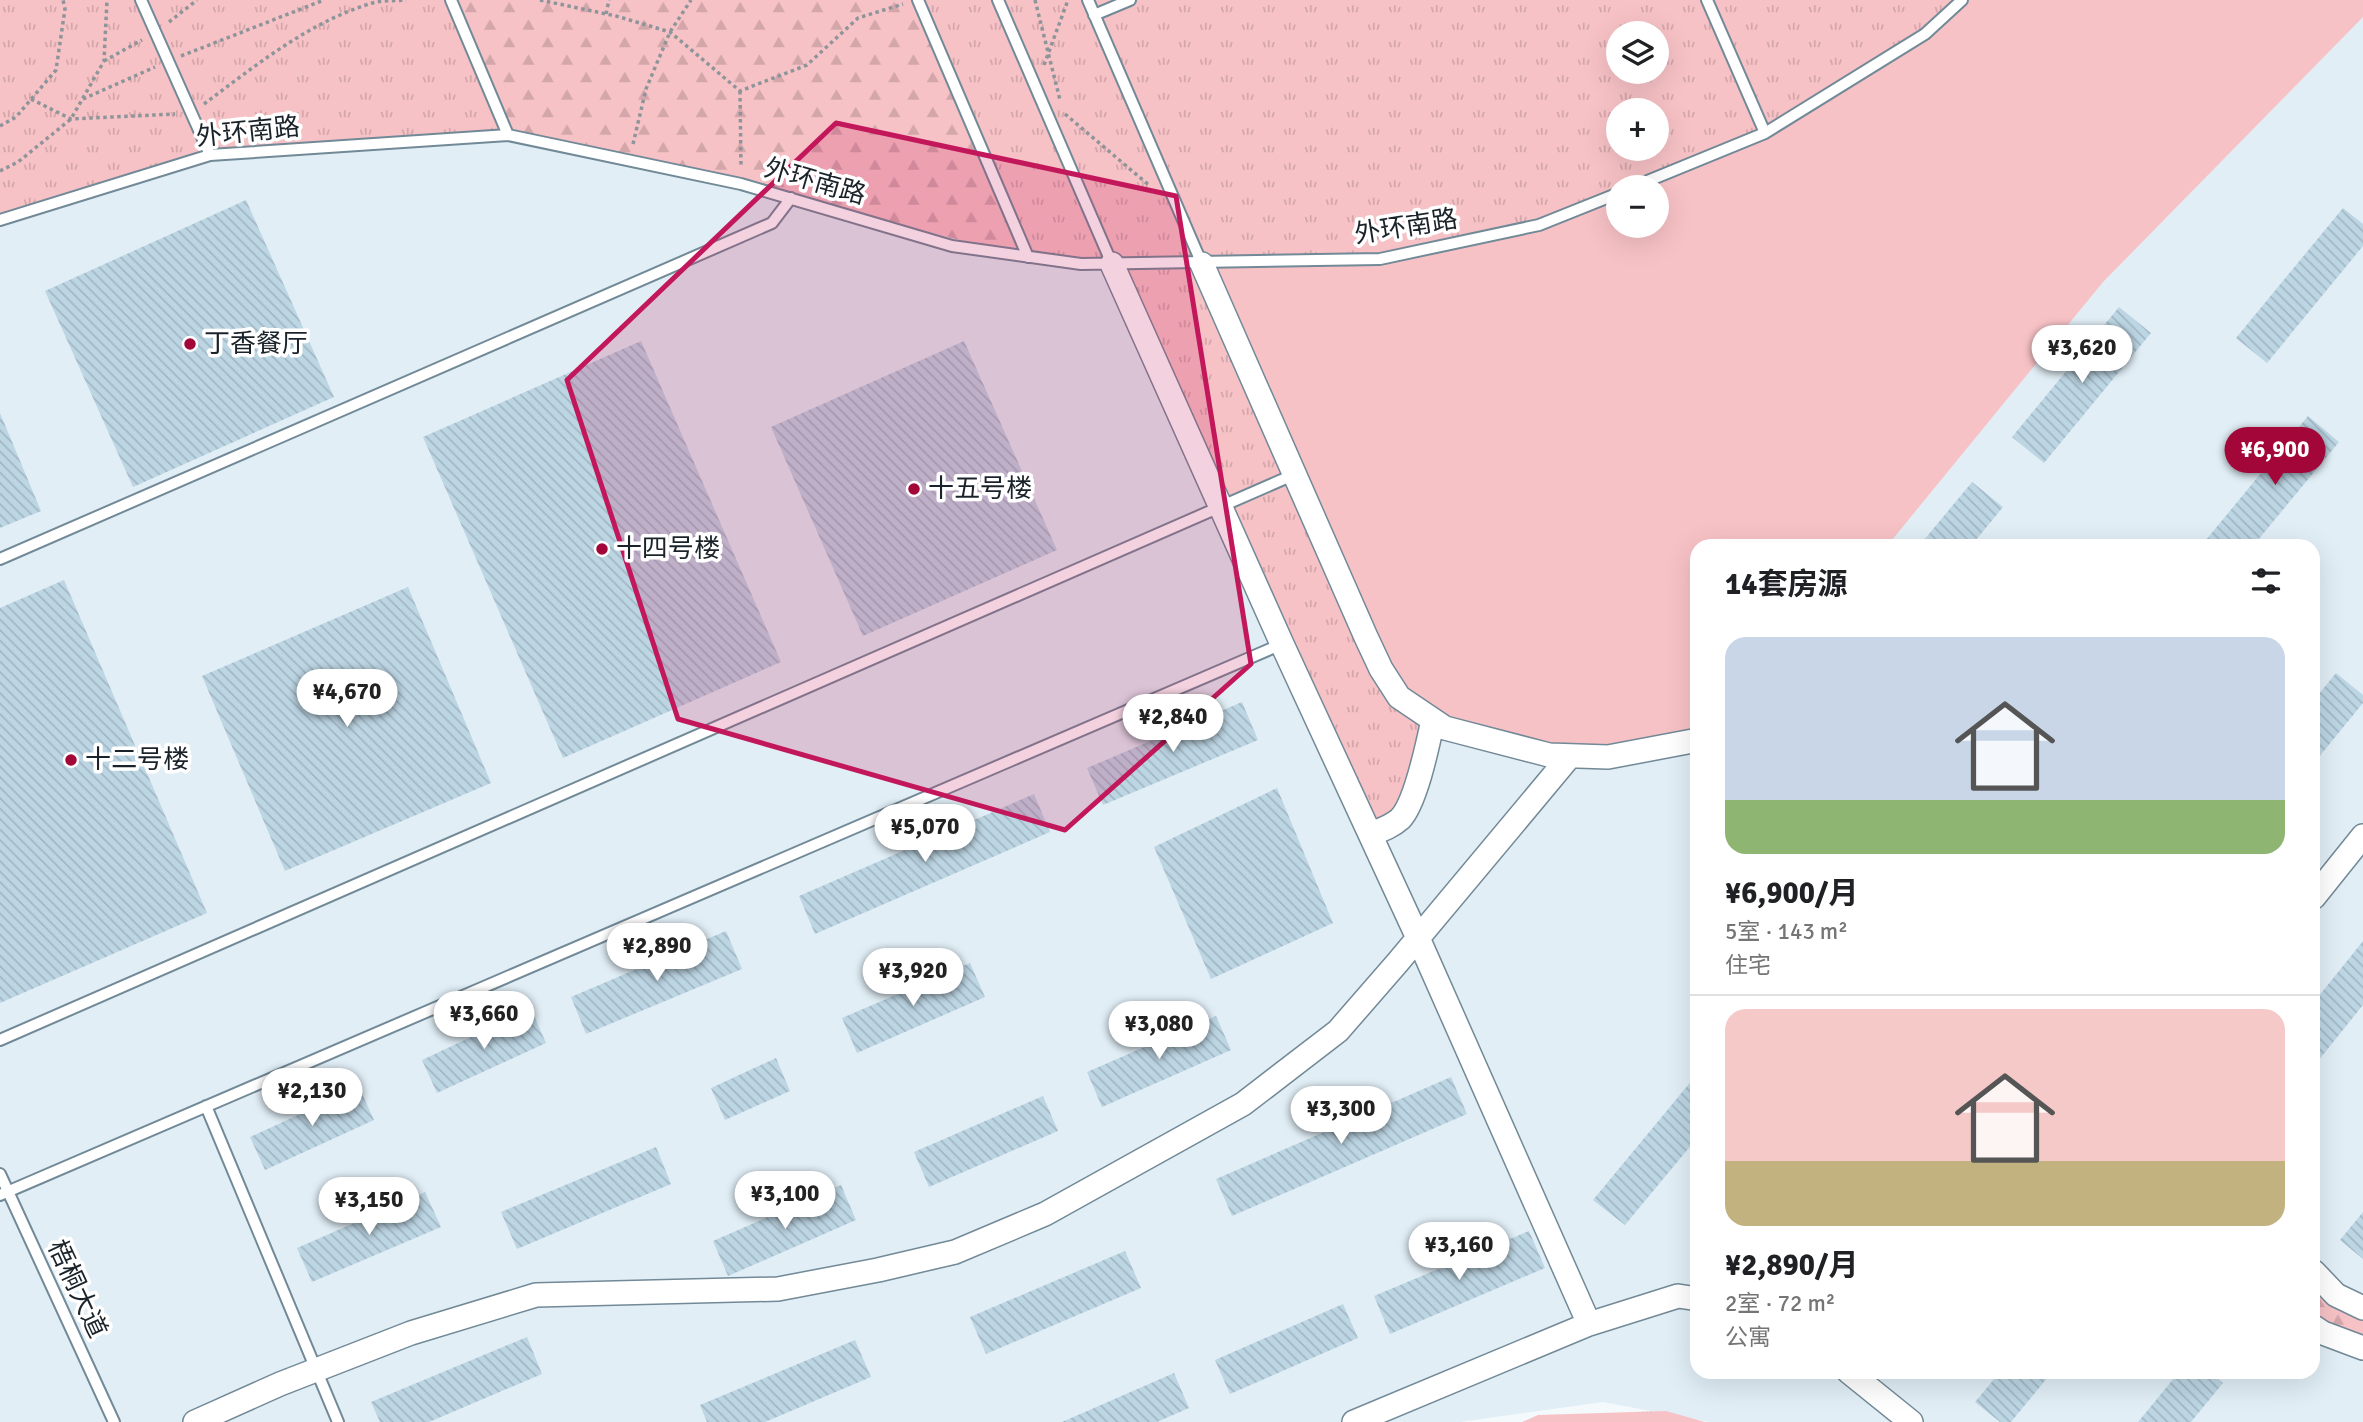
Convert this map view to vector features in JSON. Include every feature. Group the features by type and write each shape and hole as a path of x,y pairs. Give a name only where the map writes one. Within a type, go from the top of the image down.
{"street":[{"path":"1112,264 1418,938 1589,1324"},
{"path":"1202,264 1381,669 1399,697 1445,728 1549,755 1608,757 1690,742"},
{"path":"1370,834 1389,828 1402,817 1426,755 1433,720"},
{"path":"195,1422 411,1333 537,1295 778,1289 955,1252 1045,1214 1243,1104 1338,1031 1570,756"},
{"path":"2320,890 2363,836"},
{"path":"2320,1278 2336,1295 2363,1308"},
{"path":"1354,1422 1589,1324 1678,1296 1690,1298"},
{"path":"2320,1331 2363,1348"},
{"path":"1858,1379 1911,1422"}],"lane":[{"path":"141,0 210,155"},
{"path":"451,0 508,135"},
{"path":"918,0 1028,257"},
{"path":"998,0 1112,264"},
{"path":"1087,0 1202,264"},
{"path":"1094,15 1130,0"},
{"path":"1707,0 1765,133"},
{"path":"1662,175 1765,133 1925,34 1962,0"},
{"name":"外环南路","path":"0,220 210,155 508,135 741,184 952,246 1081,264 1380,259 1539,225 1606,198"},
{"path":"0,559 772,223 791,198"},
{"path":"0,1040 1293,475"},
{"path":"4,1193 1282,643"},
{"path":"206,1106 338,1422"},
{"name":"梧桐大道","path":"0,1174 4,1193 114,1422"}],"path":[{"path":"0,126 16,117 56,70 65,9 63,0"},
{"path":"0,171 18,162 71,119 104,61 107,0"},
{"path":"83,99 168,61 324,0"},
{"path":"31,99 71,119 191,113 254,67 322,23 371,3 406,0"},
{"path":"540,0 606,14 670,32 740,91 741,184"},
{"path":"606,14 609,0"},
{"path":"629,160 646,89 670,32 691,0"},
{"path":"1036,88 1068,0"},
{"path":"740,91 807,65 858,18 904,4"},
{"path":"1063,112 1178,210"}],"highlighted area":[{"path":"836,123 1176,196 1251,664 1065,830 678,719 567,380"}],"shaded area":[{"path":"0,0 2363,0 2363,1422 1710,1422 1603,1402 1460,1422 0,1422"}],"green space":[{"path":"0,0 451,0 508,135 210,155 0,220"},
{"path":"450,0 918,0 1028,257 791,198 508,135"},
{"path":"918,0 1962,0 1925,34 1765,133 1662,175 1606,175 1606,230 1433,720 1412,796 1370,834 1112,264 1028,257"},
{"path":"1962,0 2363,0 2363,17 2103,282 1893,539 1690,539 1690,741 1608,757 1496,742 1399,697 1202,264 1380,259 1539,225 1606,198 1606,238 1669,238 1669,175 1662,175 1765,133 1925,34"},
{"path":"2320,1276 2363,1308 2363,1348 2320,1330"},
{"path":"1666,1411 1705,1422 1522,1422 1538,1415"}],"building":[{"name":"丁香餐厅","path":"246,200 334,397 133,487 45,291"},
{"path":"2343,208 2363,224 2363,246 2267,363 2236,338"},
{"path":"2119,307 2151,333 2044,463 2012,437"},
{"name":"十四号楼","path":"641,341 781,662 563,758 423,437"},
{"name":"十五号楼","path":"964,341 1057,550 863,636 771,427"},
{"path":"0,413 41,511 0,528"},
{"path":"2308,416 2339,442 2259,539 2207,539"},
{"path":"1972,482 2003,507 1977,539 1925,539"},
{"name":"十二号楼","path":"64,580 207,913 0,1003 0,608"},
{"path":"408,587 491,783 285,871 202,676"},
{"path":"2336,673 2363,695 2363,703 2320,756 2320,693"},
{"path":"1242,702 1258,740 1103,805 1087,768"},
{"path":"1277,788 1333,923 1211,979 1154,847"},
{"path":"1034,794 1050,832 815,934 799,896"},
{"path":"726,931 742,969 586,1034 571,997"},
{"path":"2363,941 2363,1005 2320,1059 2320,995"},
{"path":"970,963 985,997 857,1053 842,1018"},
{"path":"531,1009 546,1043 437,1093 422,1060"},
{"path":"1216,1016 1231,1050 1102,1107 1087,1072"},
{"path":"776,1058 790,1091 725,1120 711,1088"},
{"path":"1451,1077 1467,1114 1232,1216 1216,1179"},
{"path":"1690,1083 1690,1147 1625,1225 1593,1200"},
{"path":"359,1087 374,1120 265,1170 250,1137"},
{"path":"1043,1096 1058,1131 929,1187 914,1152"},
{"path":"656,1147 671,1184 517,1249 501,1212"},
{"path":"841,1185 856,1220 728,1276 713,1241"},
{"path":"425,1192 441,1227 312,1282 297,1248"},
{"path":"2363,1212 2363,1259 2340,1240"},
{"path":"1529,1231 1545,1268 1390,1334 1374,1296"},
{"path":"1125,1251 1141,1288 986,1354 970,1317"},
{"path":"1343,1304 1358,1338 1230,1394 1215,1360"},
{"path":"527,1337 542,1374 429,1422 380,1422 371,1402"},
{"path":"855,1340 871,1377 765,1422 707,1422 700,1405"},
{"path":"1174,1373 1189,1408 1157,1422 1062,1422"},
{"path":"1994,1379 2046,1379 2011,1422 2000,1422 1975,1402"},
{"path":"2173,1379 2218,1379 2223,1383 2191,1422 2138,1422"}],"place":[{"name":"丁香餐厅","path":"190,344"},
{"name":"十五号楼","path":"914,489"},
{"name":"十四号楼","path":"602,549"},
{"name":"十二号楼","path":"71,760"}]}
